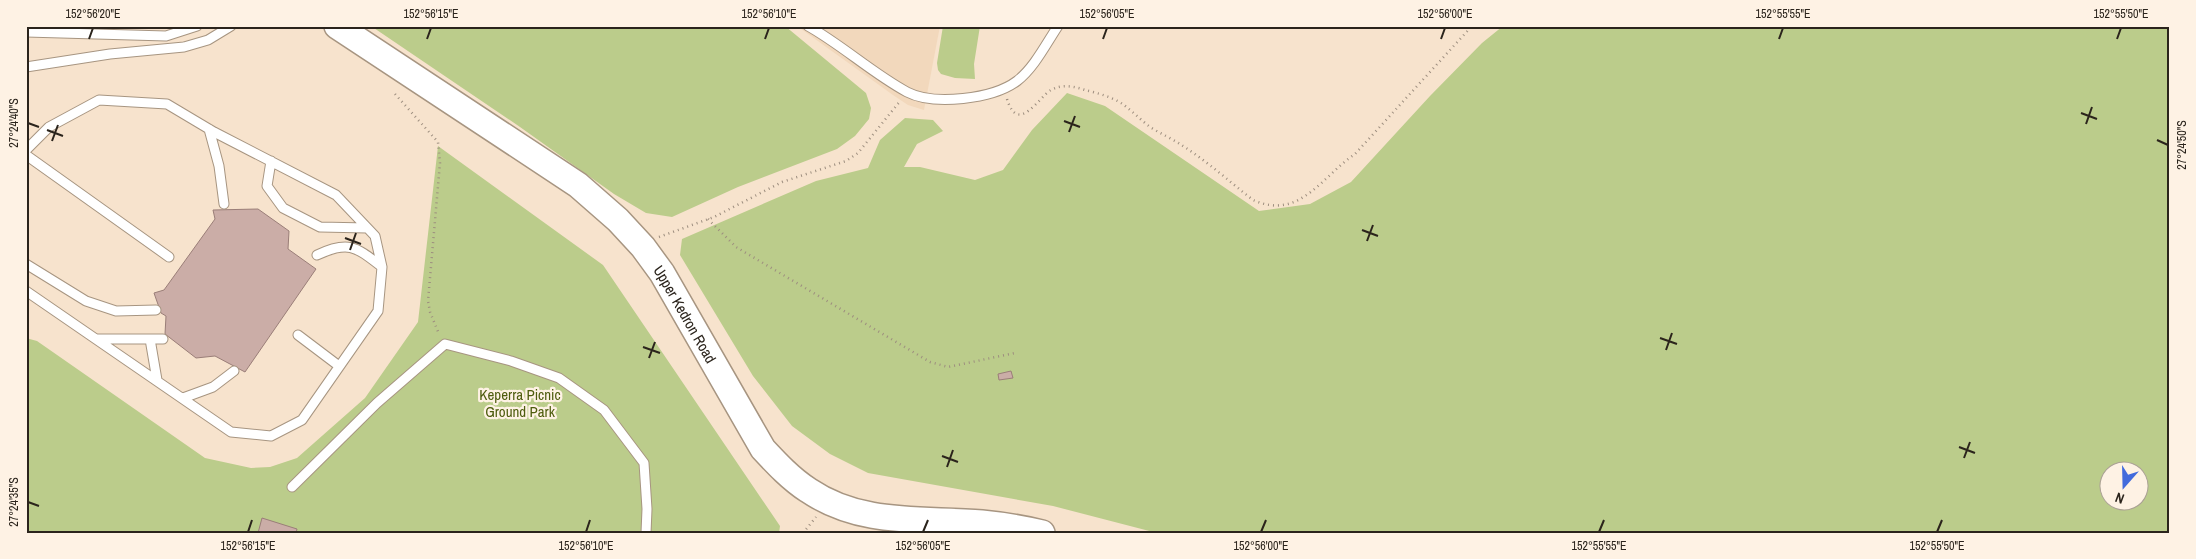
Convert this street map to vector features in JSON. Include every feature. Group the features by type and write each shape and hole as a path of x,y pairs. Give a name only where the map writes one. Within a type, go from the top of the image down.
{"main road":[{"name":"Upper Kedron Road","path":"337,26 578,185 602,204 643,247 662,273 764,448 784,470 808,491 838,506 866,516 901,521 981,523 1042,533"}],"lane":[{"path":"26,32 166,36 198,26"},
{"path":"26,67 110,54 184,47 208,40 231,26"},
{"path":"808,26 907,92 938,99 979,95 1004,89 1028,70 1058,26"},
{"path":"26,150 49,127 99,100 167,104 209,129 336,195 375,236 382,267 378,311 302,420 271,436 231,432 26,291"},
{"path":"209,129 219,166 224,204"},
{"path":"26,155 169,257"},
{"path":"270,161 267,186 283,208 320,227 367,228"},
{"path":"316,255 334,247 358,248 382,267"},
{"path":"26,264 86,301 116,312 156,310"},
{"path":"298,336 339,366"},
{"path":"98,339 163,339"},
{"path":"150,339 157,380"},
{"path":"292,486 377,404 445,344 511,361 559,378 604,410 644,463 648,509 646,533"},
{"path":"183,398 213,388 234,371"}],"path":[{"path":"1004,89 1010,107 1016,112 1024,114 1030,112 1046,94 1061,87 1070,86 1104,95 1122,103 1146,124 1184,146 1253,200 1266,205 1279,205 1304,198 1317,189 1340,164 1355,154 1472,26"},
{"path":"643,247 656,238 708,219 782,182 846,161 858,153 907,92"},
{"path":"394,94 438,142 440,163 428,301 430,312 445,344"},
{"path":"708,219 736,247 930,362 948,367 1015,353"},
{"path":"803,533 818,515"}],"shaded area":[{"path":"797,26 940,26 924,110 908,105"}],"green space":[{"path":"371,26 785,26 866,93 871,108 869,119 855,136 837,149 738,187 672,217 646,213 614,194 520,127"},
{"path":"943,26 980,26 974,64 975,79 955,78 941,74 938,70 937,63"},
{"path":"1503,26 2170,26 2170,526 2166,533 1157,533 1053,506 868,473 830,454 792,426 753,376 680,255 682,239 816,181 868,168 880,140 905,118 933,120 943,131 917,144 904,167 920,167 975,180 1003,170 1032,130 1067,93 1105,106 1259,211 1310,204 1351,182 1482,43"},
{"name":"Keperra Picnic Ground Park","path":"438,146 603,265 780,526 779,533 26,533 26,338 37,341 205,458 251,468 270,467 297,458 365,398 418,322"}],"building":[{"path":"258,209 289,231 288,249 316,269 245,372 215,356 196,358 165,334 166,316 161,313 154,293 164,290 215,219 213,210"},
{"path":"1011,371 1013,378 999,380 998,374"},
{"path":"262,518 297,529 296,533 258,533"}]}
